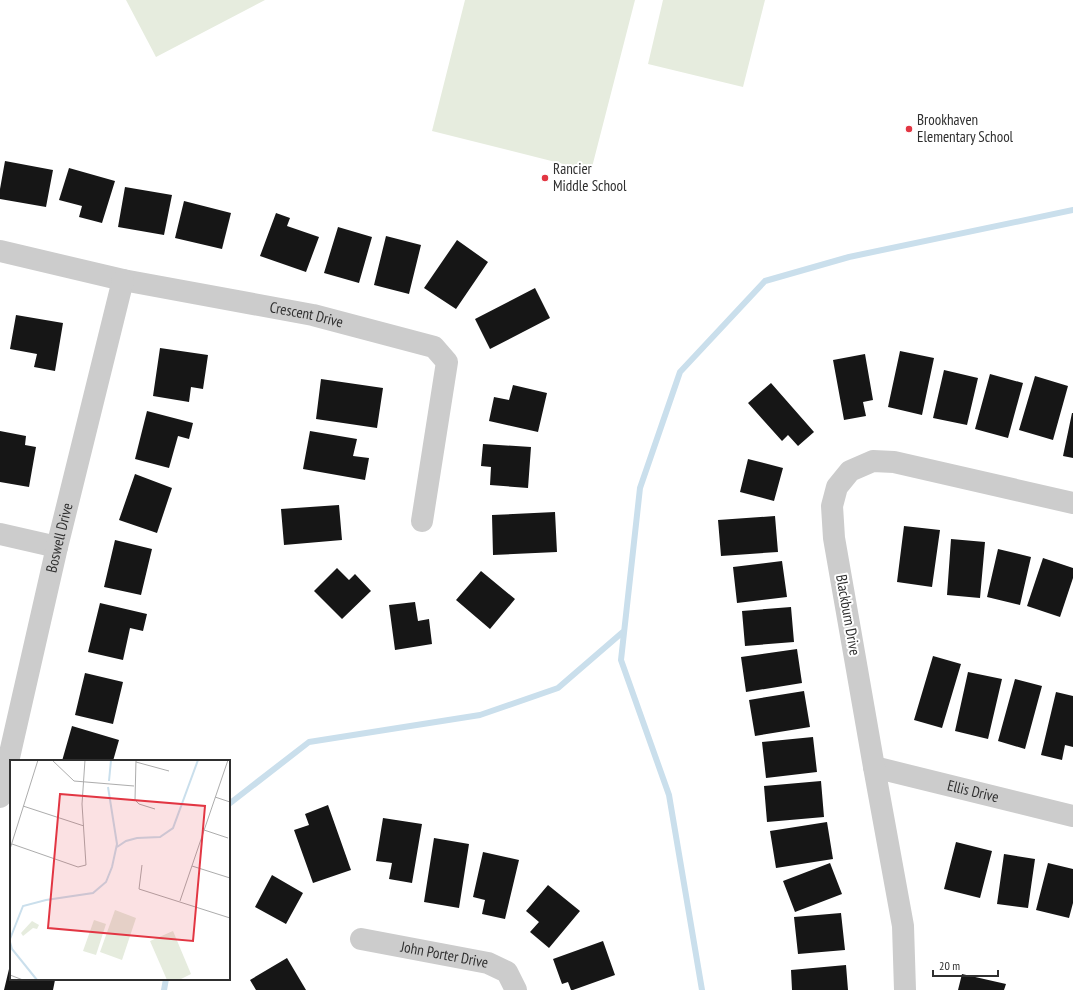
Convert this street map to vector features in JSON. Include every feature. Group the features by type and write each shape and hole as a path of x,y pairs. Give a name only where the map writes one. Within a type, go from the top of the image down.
{"street":[{"name":"Crescent Drive","path":"0,251 123,280 313,315 434,347 447,362 422,521"},
{"name":"Boswell Drive","path":"0,797 57,548 123,280"},
{"name":"Blackburn Drive","path":"905,990 903,926 834,538 832,506 838,487 850,471 873,461 894,462 1073,503"},
{"path":"0,534 57,548"},
{"name":"Ellis Drive","path":"874,767 1073,816"},
{"name":"John Porter Drive","path":"361,938 488,963 507,972 516,990"}],"shaded area":[{"path":"126,0 265,0 156,57"},
{"path":"465,0 635,0 591,171 432,131"},
{"path":"663,0 765,0 743,87 648,64"}],"building":[{"path":"5,161 53,170 46,207 0,199 0,189"},
{"path":"69,168 115,181 102,223 79,217 82,206 59,200"},
{"path":"125,187 172,195 164,235 118,227"},
{"path":"184,201 231,213 222,249 175,238"},
{"path":"276,213 290,218 287,226 319,237 306,272 260,256"},
{"path":"338,227 372,237 359,283 324,273"},
{"path":"386,236 421,245 409,294 374,285"},
{"path":"457,240 488,262 456,309 424,288"},
{"path":"535,288 550,318 490,349 475,319"},
{"path":"16,315 63,323 55,371 34,367 37,354 10,349"},
{"path":"160,348 208,355 203,389 191,387 189,402 153,396"},
{"path":"900,351 934,358 922,415 888,407"},
{"path":"865,354 873,400 863,402 866,416 844,420 833,360"},
{"path":"944,370 978,378 967,425 933,418"},
{"path":"990,374 1023,383 1008,438 975,429"},
{"path":"1035,376 1068,386 1053,440 1019,430"},
{"path":"321,379 383,388 377,428 316,419"},
{"path":"771,383 814,432 798,446 788,435 782,441 748,403"},
{"path":"513,385 547,393 538,432 489,421 494,397 509,400"},
{"path":"147,411 193,423 189,439 178,436 169,468 135,459"},
{"path":"1073,413 1073,458 1063,456"},
{"path":"0,431 26,436 25,445 36,447 29,487 0,482"},
{"path":"310,431 357,439 353,456 369,458 365,480 303,469"},
{"path":"483,444 531,447 528,488 490,485 491,467 481,466"},
{"path":"748,459 783,468 774,501 740,492"},
{"path":"135,474 172,488 157,533 119,520"},
{"path":"339,505 342,540 284,545 281,509"},
{"path":"555,512 557,552 493,555 492,515"},
{"path":"775,516 778,552 721,556 718,520"},
{"path":"904,526 940,530 932,587 897,582"},
{"path":"951,539 985,542 980,598 947,595"},
{"path":"115,540 152,549 141,595 104,587"},
{"path":"998,549 1031,557 1020,605 987,597"},
{"path":"1043,558 1073,568 1073,578 1060,617 1027,606"},
{"path":"782,561 787,597 737,603 733,567"},
{"path":"337,568 349,580 355,574 371,591 342,619 314,591"},
{"path":"481,571 515,599 490,629 456,600"},
{"path":"415,602 418,621 429,619 432,644 395,650 389,605"},
{"path":"100,603 147,614 143,631 130,628 123,660 88,652"},
{"path":"791,607 794,642 745,646 742,611"},
{"path":"797,649 802,683 746,692 741,657"},
{"path":"933,656 961,664 942,728 914,720"},
{"path":"968,672 1002,679 988,739 955,731"},
{"path":"85,673 123,682 113,724 75,715"},
{"path":"1015,679 1042,686 1025,749 998,741"},
{"path":"804,691 810,727 755,736 749,700"},
{"path":"1056,692 1073,696 1073,747 1065,745 1062,760 1041,755"},
{"path":"72,726 119,740 113,760 62,760"},
{"path":"813,737 817,772 766,778 762,742"},
{"path":"821,781 824,817 767,822 764,786"},
{"path":"328,805 351,870 313,883 294,830 309,825 305,814"},
{"path":"383,818 422,824 412,883 389,879 392,863 376,861"},
{"path":"827,822 833,859 776,868 770,831"},
{"path":"434,838 469,844 459,908 424,902"},
{"path":"956,842 992,851 980,898 944,889"},
{"path":"483,852 519,860 505,919 482,914 485,900 473,897"},
{"path":"1004,854 1035,859 1028,908 997,904"},
{"path":"830,863 842,894 795,912 783,881"},
{"path":"1048,863 1073,869 1073,903 1069,918 1036,910"},
{"path":"272,875 303,893 286,924 255,907"},
{"path":"548,885 580,911 549,948 530,932 539,922 526,911"},
{"path":"841,913 845,950 798,954 794,917"},
{"path":"603,941 615,975 573,990 571,990 568,982 562,984 553,959"},
{"path":"287,958 306,990 256,990 250,980"},
{"path":"846,965 848,990 792,990 791,970"},
{"path":"9,969 10,980 55,980 53,990 4,990"},
{"path":"962,974 1006,984 1004,990 958,990"}],"waterway":[{"path":"702,990 669,795 621,660 640,488 680,372 765,281 849,257 1073,210"},
{"path":"230,803 309,742 480,715 558,688 624,631"},
{"path":"164,990 166,980"}],"place":[{"name":"Brookhaven Elementary School","path":"909,129"},
{"name":"Rancier Middle School","path":"545,178"}]}
